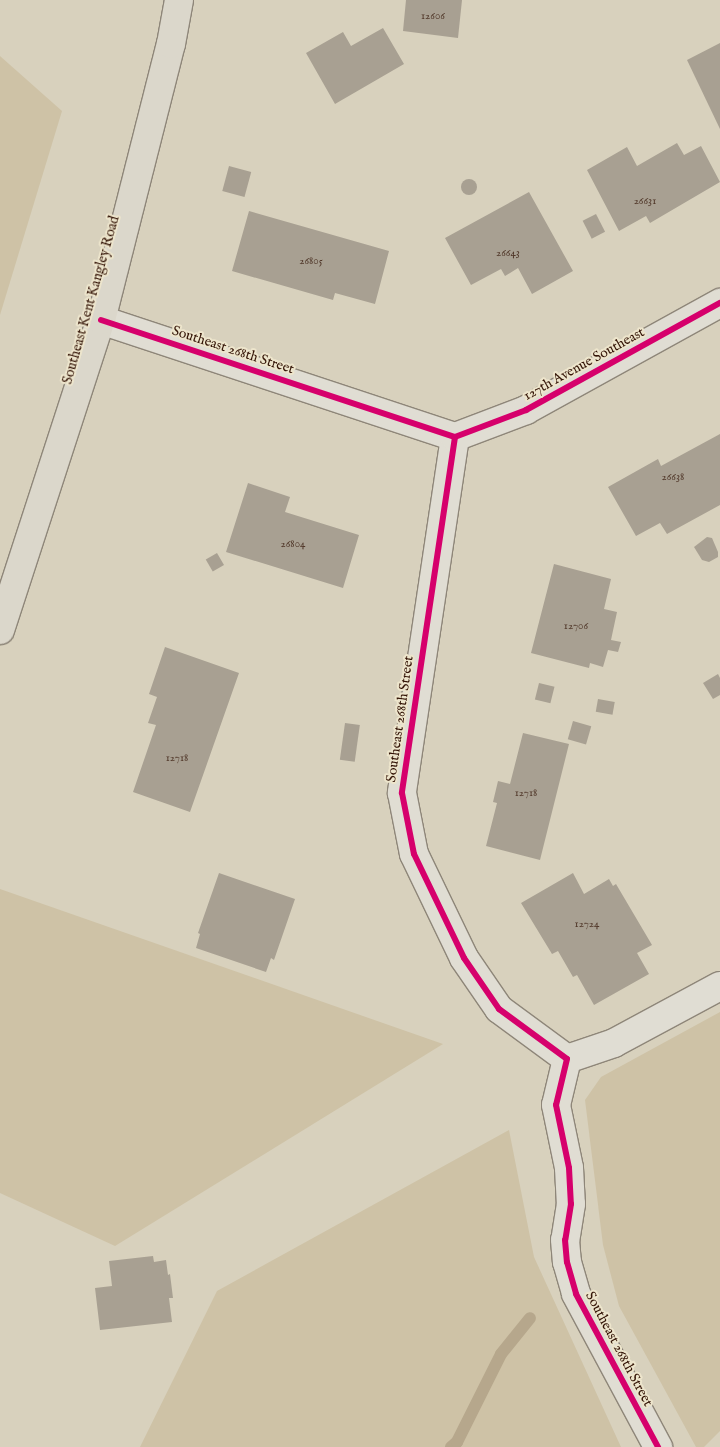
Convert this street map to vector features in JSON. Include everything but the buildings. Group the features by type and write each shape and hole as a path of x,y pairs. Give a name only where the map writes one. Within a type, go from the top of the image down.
{"main road":[{"name":"Southeast Kent Kangley Road","path":"0,630 101,320 171,44 179,0"}],"street":[{"name":"127th Avenue Southeast","path":"455,437 526,410 720,303"},
{"name":"Southeast 268th Street","path":"101,320 455,437 402,793 414,854 464,958 499,1009 567,1059 556,1105 569,1168 571,1204 566,1240 567,1262 576,1294 658,1447"},
{"path":"567,1059 614,1043 720,986"}],"shaded area":[{"path":"0,56 62,111 0,315"},
{"path":"0,889 443,1044 115,1246 0,1193"},
{"path":"720,1012 720,1431 704,1447 696,1447 619,1306 603,1245 585,1100 601,1077"},
{"path":"509,1130 534,1257 621,1447 140,1447 217,1291"}],"waterway":[{"path":"451,1447 457,1442 501,1354 530,1318"}],"cycle path":[{"path":"455,437 526,410 720,303"},
{"path":"101,320 455,437"},
{"path":"455,437 402,793 414,854 464,958 499,1009 567,1059 556,1105 569,1168 571,1204 565,1240 567,1262 576,1294 658,1447"}]}
